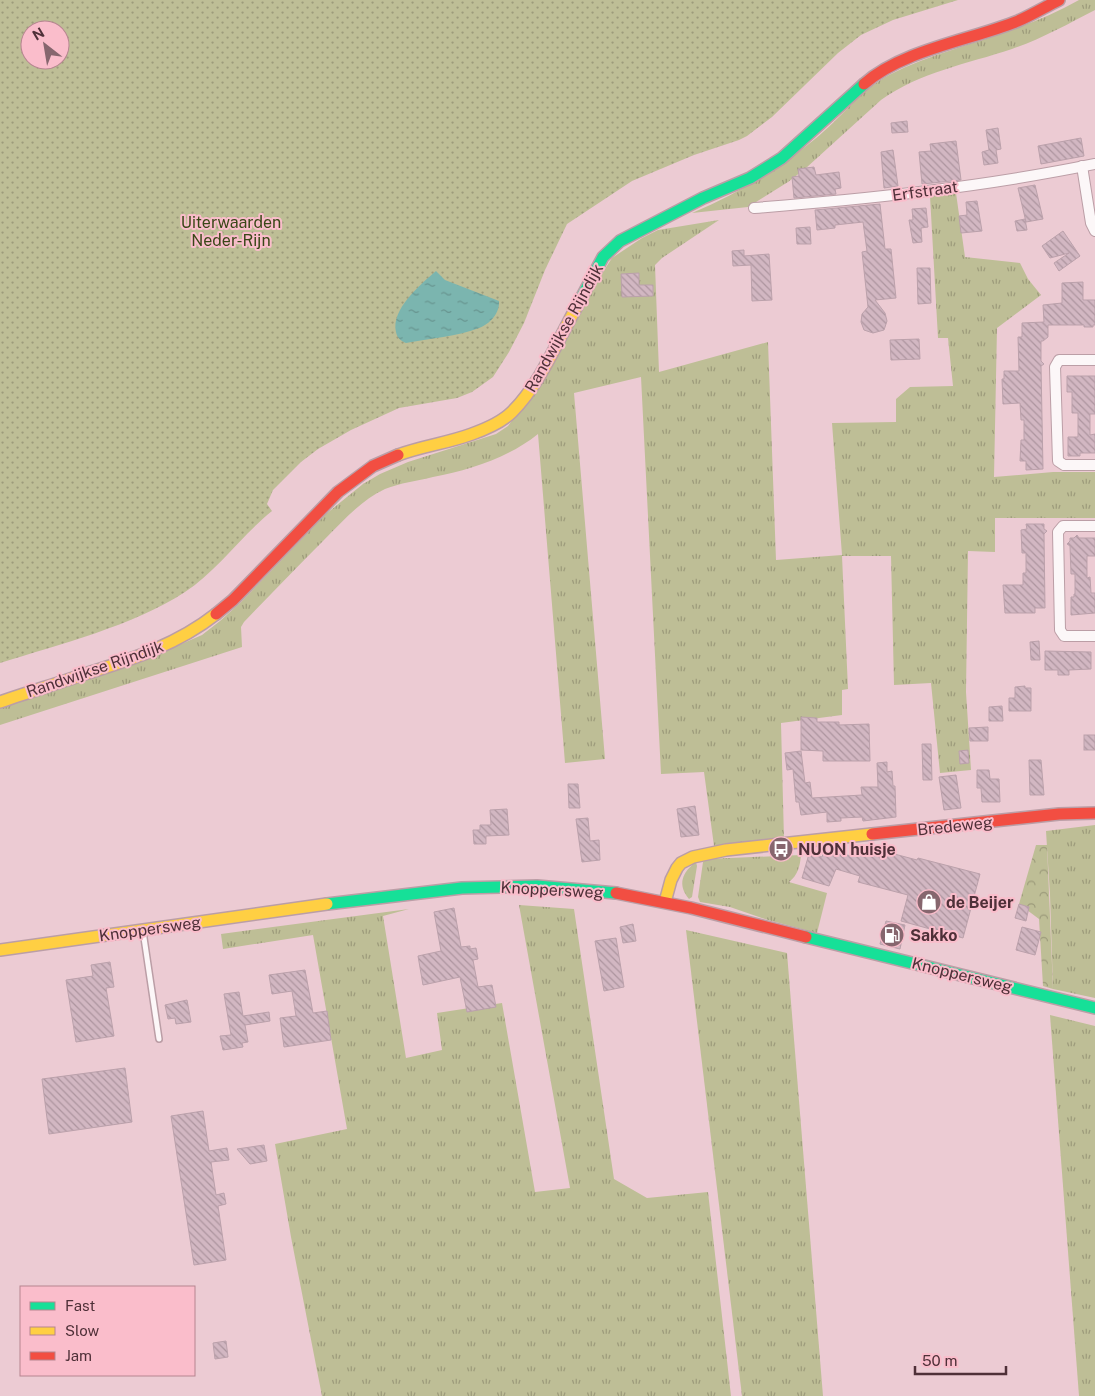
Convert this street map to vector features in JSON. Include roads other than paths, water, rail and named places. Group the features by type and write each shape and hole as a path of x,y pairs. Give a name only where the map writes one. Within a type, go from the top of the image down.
{"street":[{"name":"Randwijkse Rijndijk","path":"0,702 129,660 171,643 203,624 233,600 338,492 373,466 409,452 470,435 494,425 511,413 531,390 604,257 620,241 703,198 750,178 782,158 872,77 900,61 1018,21 1059,0"},
{"name":"Erfstraat","path":"754,208 860,200 1018,178 1095,164"},
{"path":"1082,166 1091,223 1095,231"},
{"path":"1095,360 1059,360 1055,367 1058,461 1064,465 1095,465"},
{"path":"1095,526 1064,526 1058,532 1060,630 1064,636 1095,636"},
{"name":"Bredeweg","path":"664,902 677,868 688,858 701,855 726,850 918,829 1059,814 1095,813"},
{"name":"Knoppersweg","path":"0,950 370,898 462,888 537,886 615,893 664,902 1095,1008"}],"lane":[{"path":"143,930 159,1039"}],"water":[{"path":"436,271 445,280 499,301 498,310 487,324 471,331 406,343 397,334 396,323 398,315 408,298"}],"place":[{"name":"NUON huisje","path":"781,849"},
{"name":"de Beijer","path":"929,902"},
{"name":"Sakko","path":"892,935"}],"park label":[{"name":"Uiterwaarden Neder-Rijn","path":"231,231"}]}
